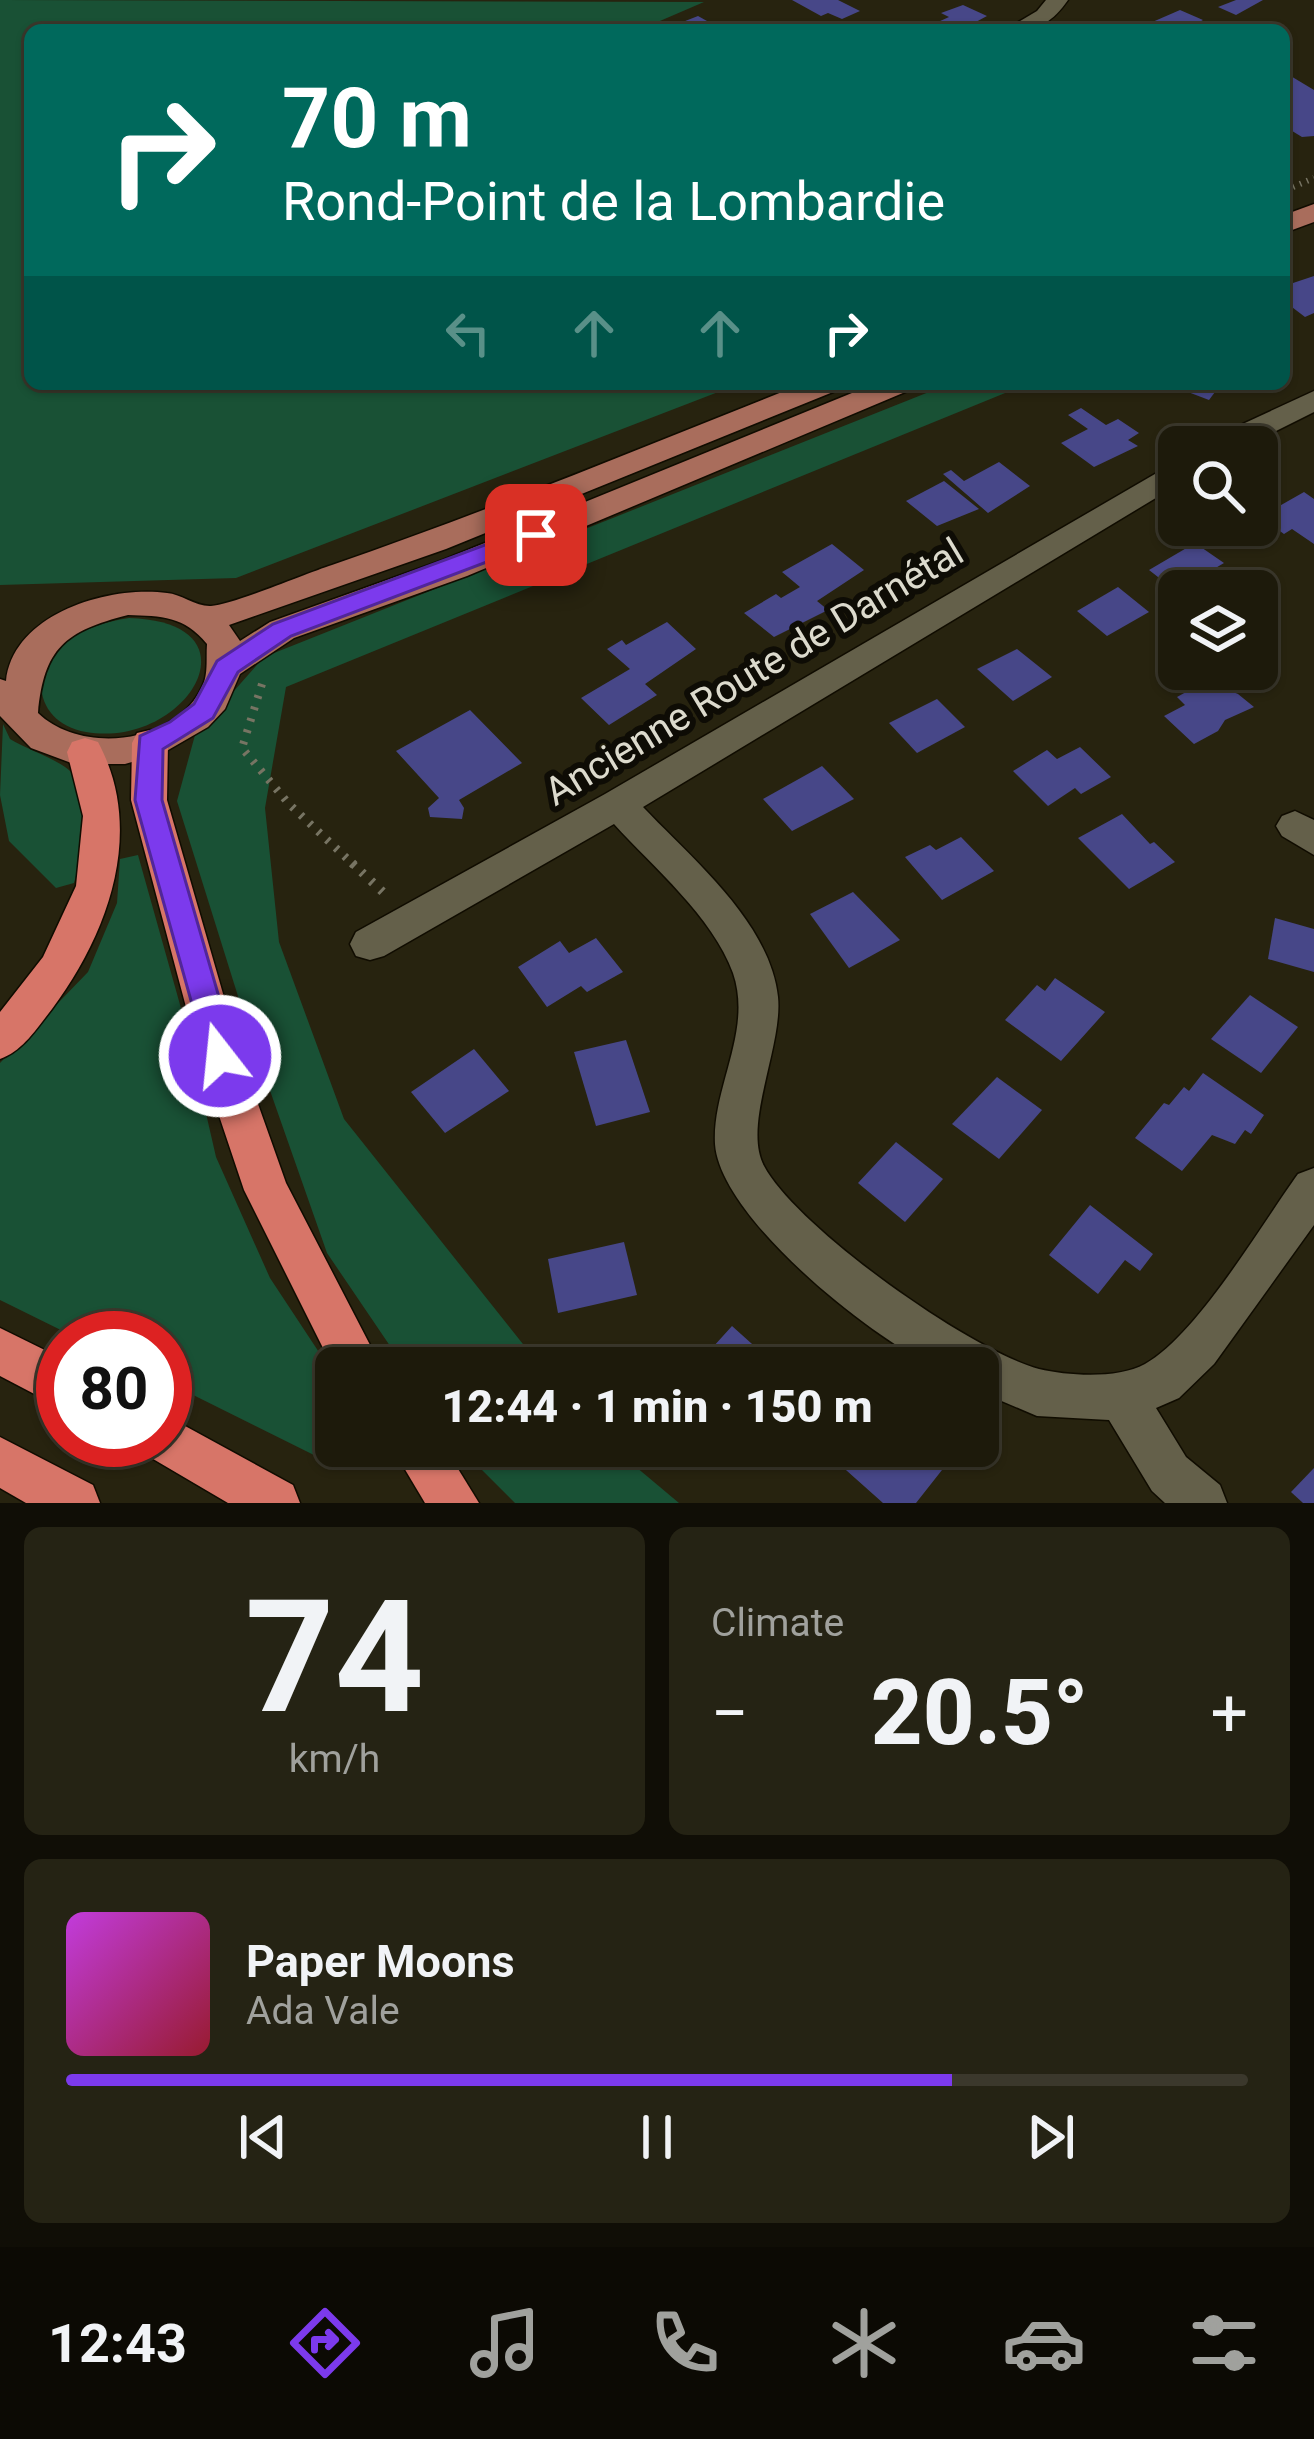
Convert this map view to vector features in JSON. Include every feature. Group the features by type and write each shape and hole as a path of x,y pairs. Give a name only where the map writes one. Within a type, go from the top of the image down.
{"highway":[{"path":"150,743 148,800 220,1056 266,1190 347,1347"},
{"path":"0,1040 33,1006 67,957 88,907 103,821 85,752"},
{"path":"0,1352 36,1371"},
{"path":"192,1455 275,1503"},
{"path":"0,1461 74,1503"},
{"path":"429,1467 454,1503"}],"main road":[{"path":"206,620 435,541 813,390"},
{"path":"226,667 282,630 455,568 885,390"},
{"path":"0,643 64,621 125,601 170,604 206,620 225,649 226,667 219,689 203,711 179,730 150,743 85,752 46,740 10,704 20,665 38,641 64,621"}],"street":[{"path":"1028,24 1045,16 1057,0"},
{"path":"1261,426 1314,400"},
{"name":"Ancienne Route de Darnétal","path":"370,944 618,804 1158,483"},
{"path":"618,804 677,868 748,960 759,1010 752,1064 734,1132 743,1173 769,1211 841,1272 976,1367 1034,1392 1088,1400 1162,1382 1192,1353 1314,1188"},
{"path":"1120,1393 1169,1474 1202,1503"}],"path":[{"path":"269,670 252,704 242,748 289,804 413,920"}],"green space":[{"path":"0,0 704,2 653,24 24,24 24,390 723,390 236,578 0,585"},
{"path":"934,390 1012,390 286,687 265,808 279,942 344,1119 525,1347 391,1347 327,1253 247,1025 177,801 195,735 264,657"},
{"path":"129,618 170,625 193,640 201,660 196,683 179,704 154,722 122,732 86,732 57,719 48,709 41,684 51,657 86,630"},
{"path":"3,724 10,739 65,767 80,782 88,825 74,883 56,888 9,841 0,795"},
{"path":"138,855 186,1026 216,1157 270,1278 316,1347 315,1456 192,1394 192,1311 36,1311 36,1318 0,1300 0,1063 88,972 117,903 120,859"},
{"path":"479,1467 636,1467 679,1503 515,1503"}],"building":[{"path":"792,0 838,0 860,11 842,19 828,13 821,16"},
{"path":"1236,0 1263,0 1236,15 1218,7"},
{"path":"963,5 987,16 972,24 944,24 938,22 949,17 941,13"},
{"path":"1180,10 1203,20 1196,24 1148,24"},
{"path":"698,16 712,24 678,24"},
{"path":"1290,76 1314,90 1314,136 1302,137 1290,130"},
{"path":"1314,276 1314,313 1305,317 1290,306 1290,284"},
{"path":"1183,390 1216,390 1209,400"},
{"path":"1081,408 1106,425 1118,419 1139,433 1128,440 1138,446 1094,467 1061,443 1088,429 1068,415"},
{"path":"999,462 1030,486 988,513 943,474 951,470 964,481"},
{"path":"944,481 979,509 937,526 906,501"},
{"path":"1304,492 1314,499 1314,544 1292,529 1284,534 1278,530 1278,507"},
{"path":"832,544 864,570 817,601 828,610 774,637 744,613 776,594 781,598 800,587 782,572"},
{"path":"1190,546 1199,546 1224,563 1212,570 1158,570 1158,577 1149,570"},
{"path":"1118,587 1149,612 1107,636 1077,611"},
{"path":"667,622 696,649 645,684 657,695 609,725 581,698 630,669 607,649 622,640 626,645"},
{"path":"1017,649 1052,677 1013,701 977,669"},
{"path":"1190,690 1228,690 1254,707 1225,720 1218,731 1194,744 1164,716 1185,705 1177,697"},
{"path":"937,699 965,727 917,753 889,723"},
{"path":"470,710 522,763 459,800 464,808 462,819 430,817 428,808 439,798 396,751"},
{"path":"1080,747 1111,777 1081,794 1075,788 1048,806 1013,771 1047,750 1057,759"},
{"path":"822,766 854,799 792,831 763,799"},
{"path":"1122,814 1175,862 1129,889 1078,838"},
{"path":"961,837 994,871 942,900 905,857 930,845 936,850"},
{"path":"853,892 900,940 849,968 810,914"},
{"path":"1275,918 1314,929 1314,972 1268,959"},
{"path":"596,938 623,972 587,992 581,986 547,1007 518,967 560,941 569,953"},
{"path":"1055,978 1105,1012 1061,1061 1005,1020 1037,985 1045,991"},
{"path":"1250,995 1298,1027 1261,1073 1211,1039"},
{"path":"626,1040 650,1112 596,1126 574,1052"},
{"path":"474,1049 509,1091 445,1133 411,1092"},
{"path":"1203,1073 1264,1115 1251,1134 1245,1130 1235,1144 1212,1135 1182,1171 1135,1138 1164,1103 1169,1105 1184,1087 1189,1091"},
{"path":"997,1077 1042,1110 999,1159 952,1124"},
{"path":"896,1142 943,1179 905,1222 858,1183"},
{"path":"1090,1205 1153,1254 1140,1271 1125,1260 1098,1294 1049,1255"},
{"path":"624,1242 637,1295 558,1313 548,1259"},
{"path":"732,1326 755,1347 713,1347"},
{"path":"843,1467 942,1470 916,1503 883,1503"},
{"path":"1314,1468 1314,1503 1303,1503 1291,1492"}],"route":[{"path":"220,1056 148,800 150,743 179,730 203,711 219,689 226,667 282,630 536,535"}]}
